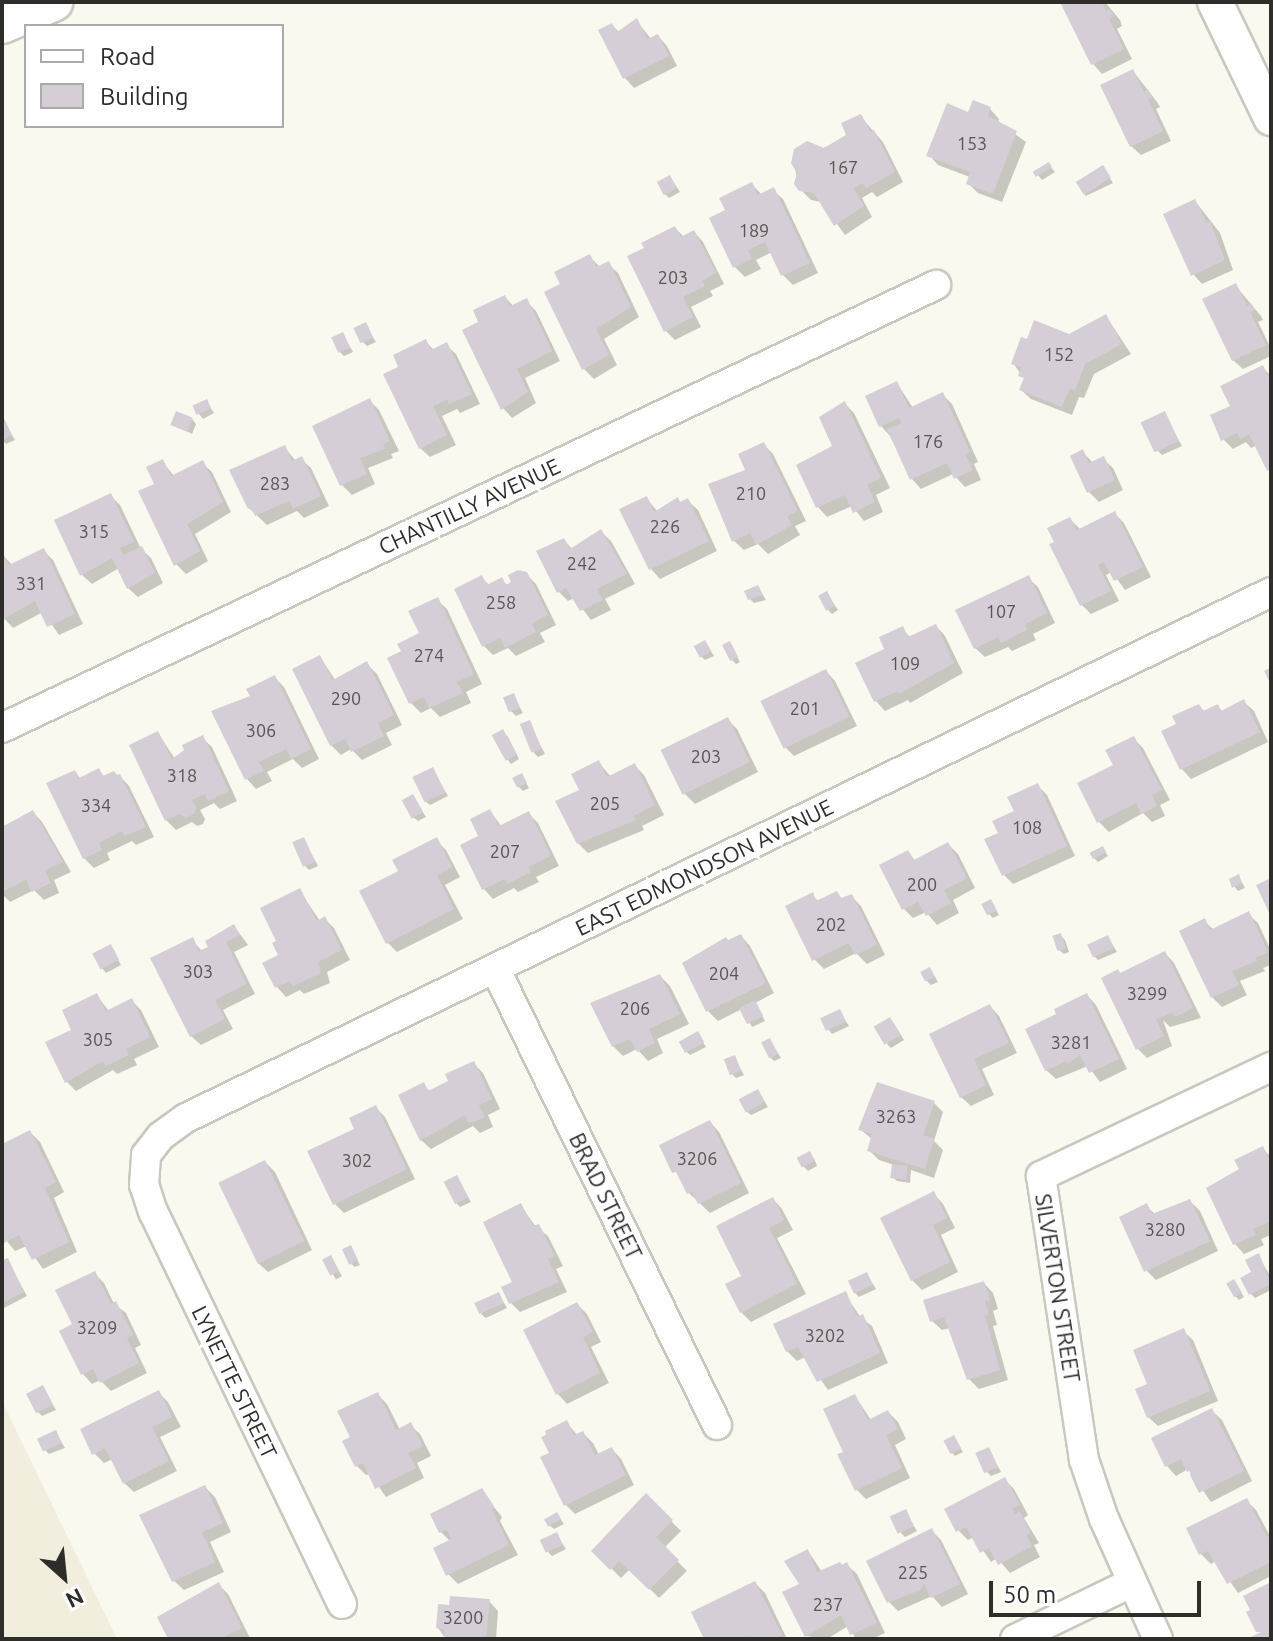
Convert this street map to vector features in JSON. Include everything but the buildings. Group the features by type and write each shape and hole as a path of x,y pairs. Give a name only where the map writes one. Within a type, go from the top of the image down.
{"main road":[{"path":"2,24 53,2"}],"street":[{"path":"1215,2 1271,118"},
{"name":"CHANTILLY AVENUE","path":"2,728 936,285"},
{"name":"EAST EDMONDSON AVENUE","path":"146,1155 161,1136 186,1118 1271,592"},
{"name":"BRAD STREET","path":"495,968 717,1425"},
{"name":"SILVERTON STREET","path":"1158,1639 1104,1519 1084,1460 1041,1176 1271,1067"},
{"name":"LYNETTE STREET","path":"146,1155 144,1185 153,1212 342,1604"},
{"path":"1015,1639 1131,1583"}],"shaded area":[{"path":"2,1401 117,1639 2,1639"}]}
